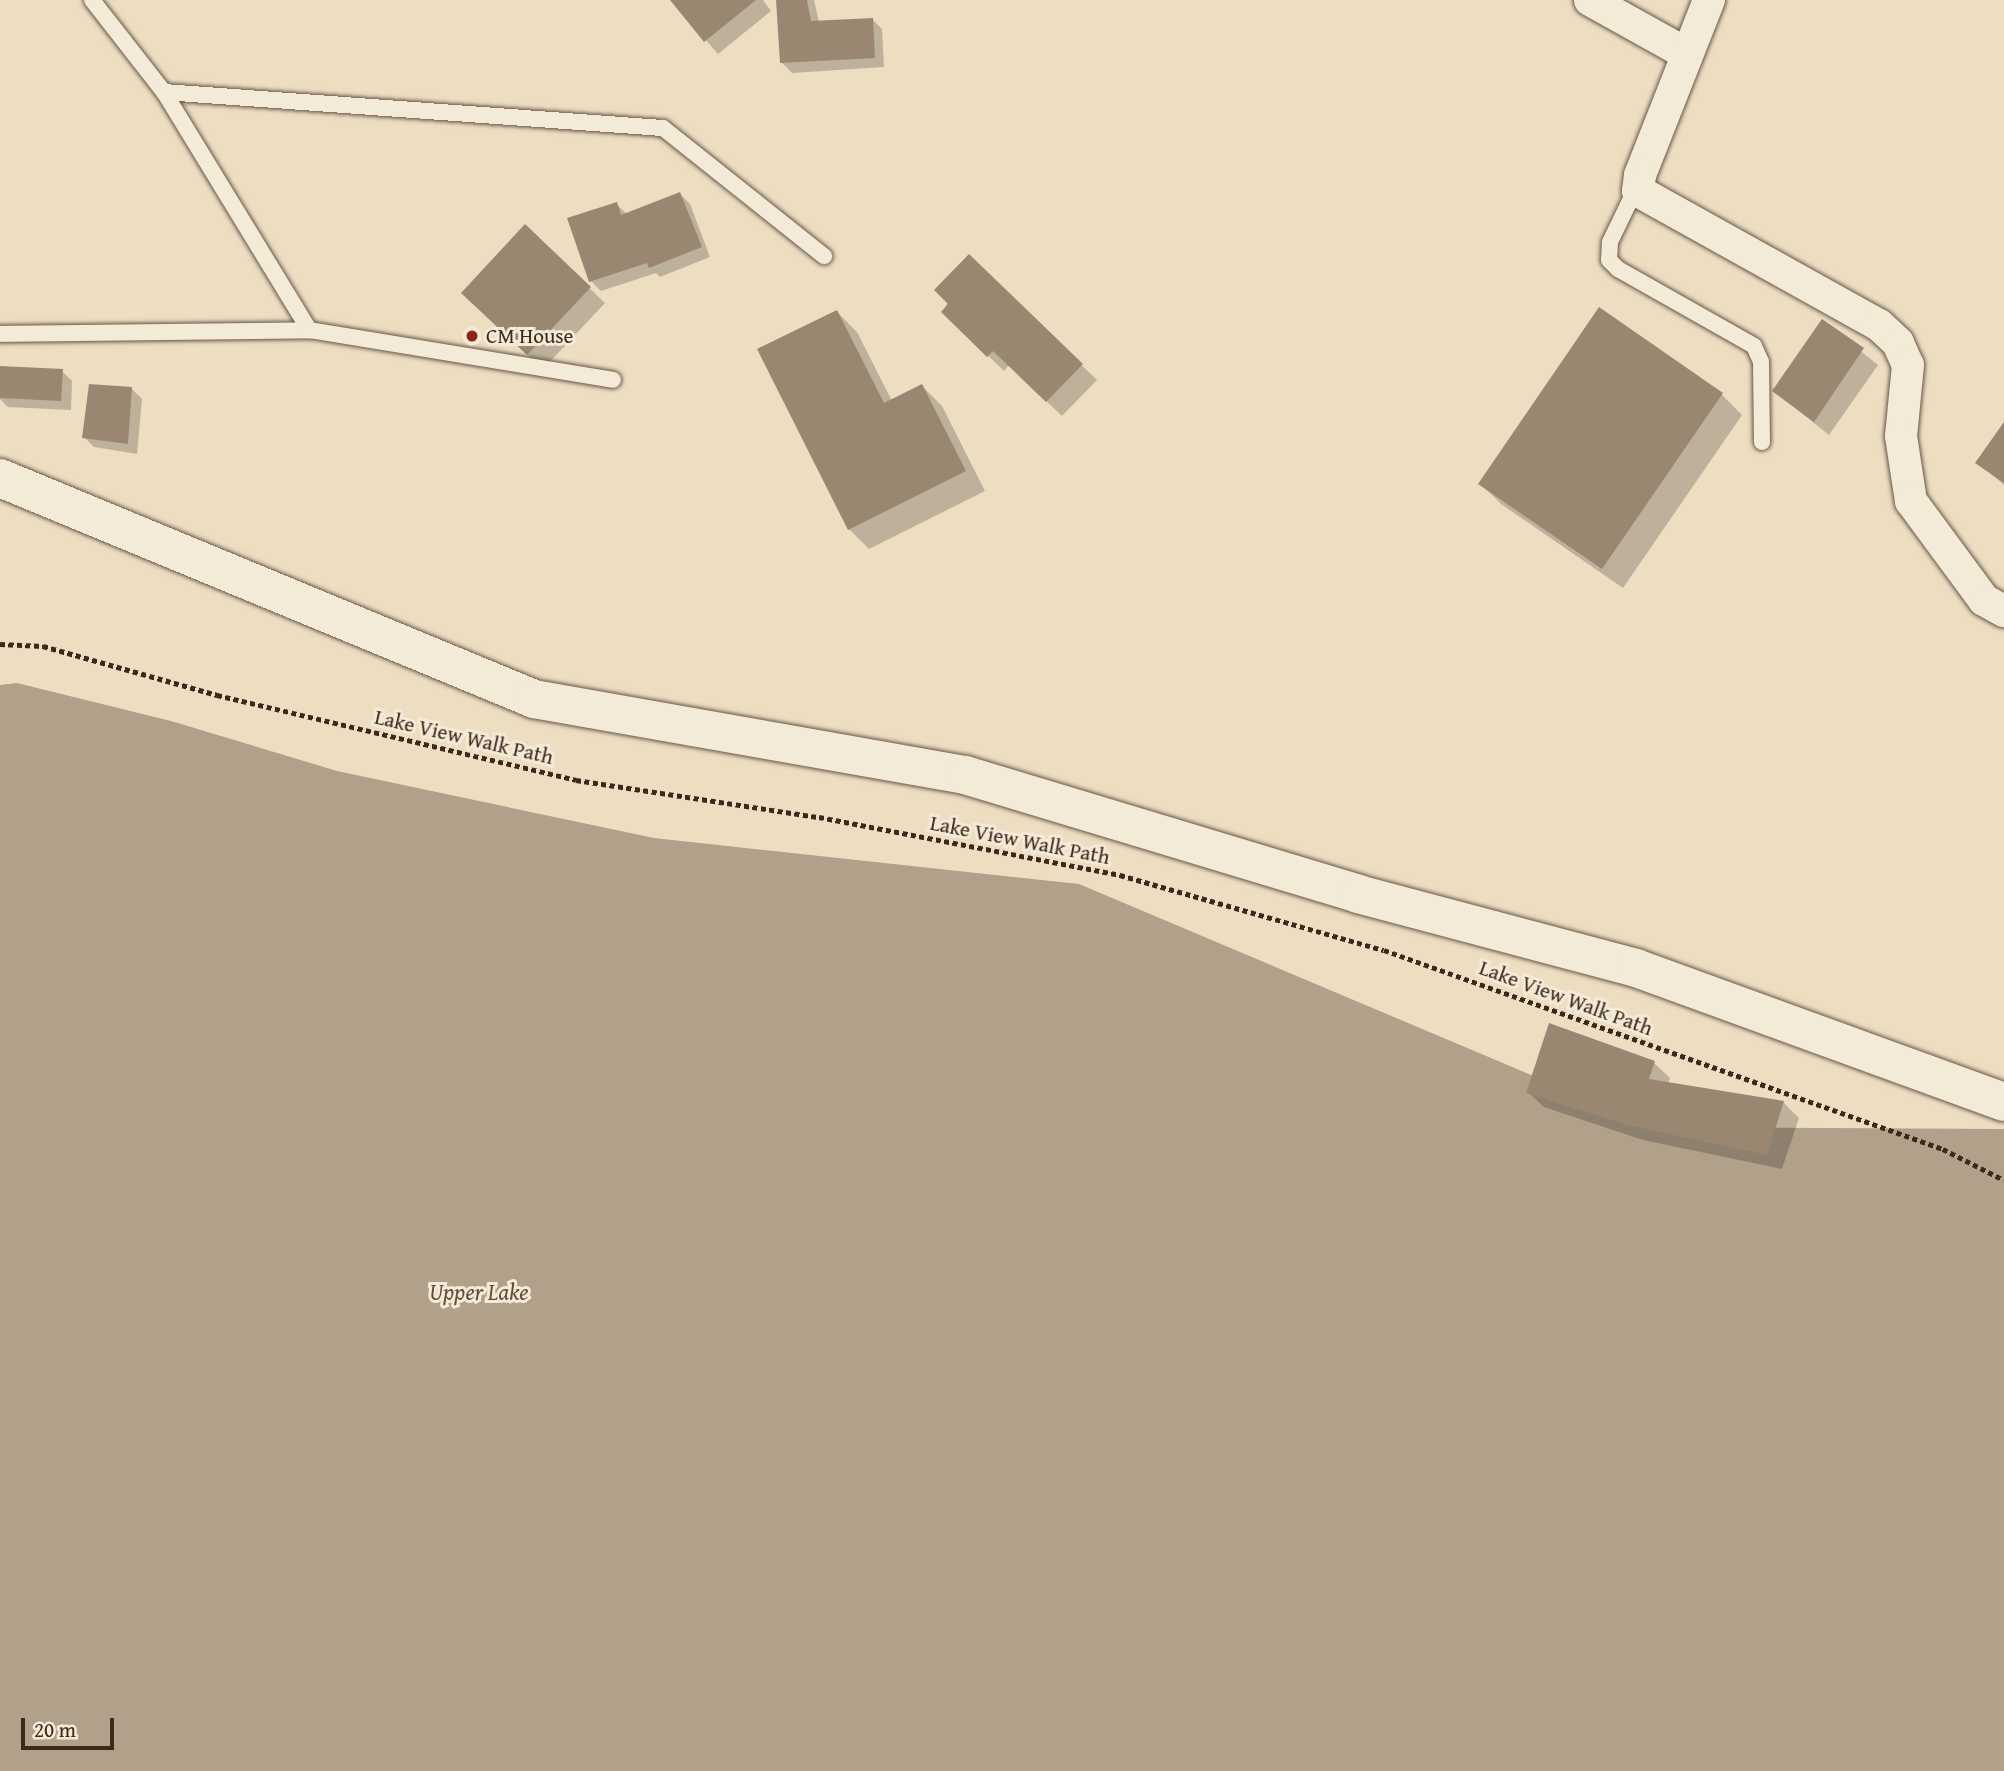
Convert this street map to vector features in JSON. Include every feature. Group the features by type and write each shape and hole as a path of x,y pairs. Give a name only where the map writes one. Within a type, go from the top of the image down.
{"street":[{"path":"1590,0 1687,54"},
{"path":"1709,0 1639,181 1639,191 1879,325 1898,343 1908,365 1901,436 1911,501 1984,600 2004,611"},
{"path":"0,478 534,699 965,775 1358,894 1636,968 2004,1102"}],"lane":[{"path":"92,0 164,92 309,330"},
{"path":"164,92 663,128 824,256"},
{"path":"1639,181 1610,242 1609,260 1754,346 1761,362 1762,442"},
{"path":"0,334 309,330 613,380"}],"path":[{"name":"Lake View Walk Path","path":"0,644 43,646 217,695 576,780 820,817 1120,875 1384,950 1943,1149 2004,1180"}],"water":[{"name":"Upper Lake","path":"17,683 171,721 337,771 654,838 1079,884 1543,1080 1672,1127 2004,1129 2004,1771 0,1771 0,685"}],"building":[{"path":"670,0 756,0 704,42"},
{"path":"776,0 807,0 811,21 873,18 875,58 780,63"},
{"path":"680,192 702,247 649,268 647,263 589,282 567,218 617,202 621,215"},
{"path":"525,224 591,287 527,355 461,293"},
{"path":"969,254 1083,364 1046,402 993,351 987,357 941,312 948,304 934,290"},
{"path":"1599,307 1723,393 1602,569 1478,484"},
{"path":"837,310 884,403 922,384 966,471 848,530 757,349"},
{"path":"1822,319 1864,348 1814,422 1772,391"},
{"path":"0,366 63,369 61,401 0,398"},
{"path":"89,384 132,387 128,444 82,438"},
{"path":"2004,422 2004,483 1975,463"},
{"path":"1549,1023 1655,1061 1649,1079 1784,1101 1767,1155 1627,1125 1526,1093"}],"place":[{"name":"CM House","path":"472,336"}]}
